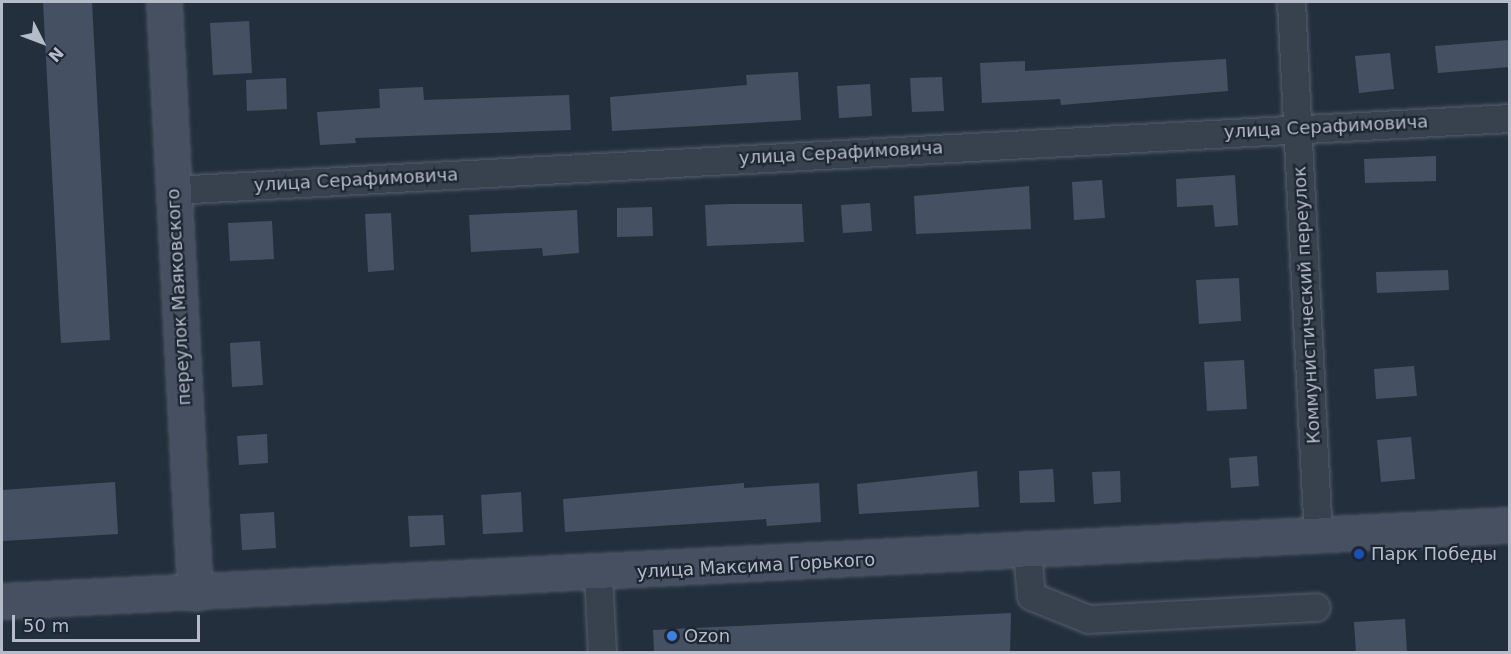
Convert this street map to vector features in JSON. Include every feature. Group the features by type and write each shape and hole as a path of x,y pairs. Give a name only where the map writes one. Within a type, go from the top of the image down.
{"street":[{"name":"переулок Маяковского","path":"164,2 172,190 195,593"},
{"name":"Коммунистический переулок","path":"1292,2 1318,537"},
{"name":"улица Серафимовича","path":"172,190 1509,117"},
{"name":"улица Максима Горького","path":"2,601 598,574 1509,525"},
{"path":"1027,552 1031,596 1088,619 1316,607"},
{"path":"598,574 602,652"}],"building":[{"path":"43,2 92,2 110,340 61,343"},
{"path":"249,21 252,73 213,75 210,23"},
{"path":"1509,40 1509,67 1438,73 1435,46"},
{"path":"1390,53 1394,89 1359,93 1355,56"},
{"path":"1226,59 1228,91 1061,105 1060,99 982,103 980,63 1025,61 1025,71"},
{"path":"798,72 801,120 612,131 610,97 747,85 746,75"},
{"path":"942,77 944,111 912,112 910,78"},
{"path":"286,78 287,109 247,111 246,80"},
{"path":"870,84 872,116 839,118 837,86"},
{"path":"423,87 424,100 569,95 571,130 355,138 356,143 320,145 317,112 380,108 379,89"},
{"path":"1436,156 1436,181 1365,183 1364,159"},
{"path":"1235,175 1238,225 1215,227 1213,205 1177,207 1176,179"},
{"path":"1102,180 1105,218 1074,220 1072,182"},
{"path":"1029,186 1031,229 916,234 914,196"},
{"path":"870,203 872,231 843,233 841,205"},
{"path":"802,204 804,242 707,246 705,205"},
{"path":"652,207 653,236 617,237 617,208"},
{"path":"577,210 579,253 543,256 542,248 471,252 469,215"},
{"path":"391,213 394,270 368,272 365,214"},
{"path":"272,221 274,259 230,261 228,223"},
{"path":"1448,270 1449,290 1377,293 1376,272"},
{"path":"1239,278 1241,321 1199,324 1196,280"},
{"path":"260,341 263,385 232,387 230,343"},
{"path":"1244,360 1247,409 1207,411 1204,362"},
{"path":"1414,366 1417,396 1376,399 1374,369"},
{"path":"267,434 268,463 239,465 237,436"},
{"path":"1411,437 1415,479 1381,482 1377,440"},
{"path":"1257,456 1259,486 1231,488 1229,458"},
{"path":"1053,469 1055,502 1020,503 1019,471"},
{"path":"977,471 979,507 859,514 857,484"},
{"path":"1120,471 1121,502 1094,504 1092,472"},
{"path":"115,482 118,534 2,541 2,490"},
{"path":"744,483 744,488 819,483 821,522 767,526 766,519 565,532 563,499"},
{"path":"521,492 523,532 483,534 481,495"},
{"path":"274,512 276,548 242,550 240,514"},
{"path":"443,515 445,545 410,547 408,516"},
{"path":"1011,613 1010,652 654,652 653,630"},
{"path":"1405,619 1407,652 1356,652 1354,622"}],"place":[{"name":"Парк Победы","path":"1359,554"},
{"name":"Ozon","path":"672,636"}]}
